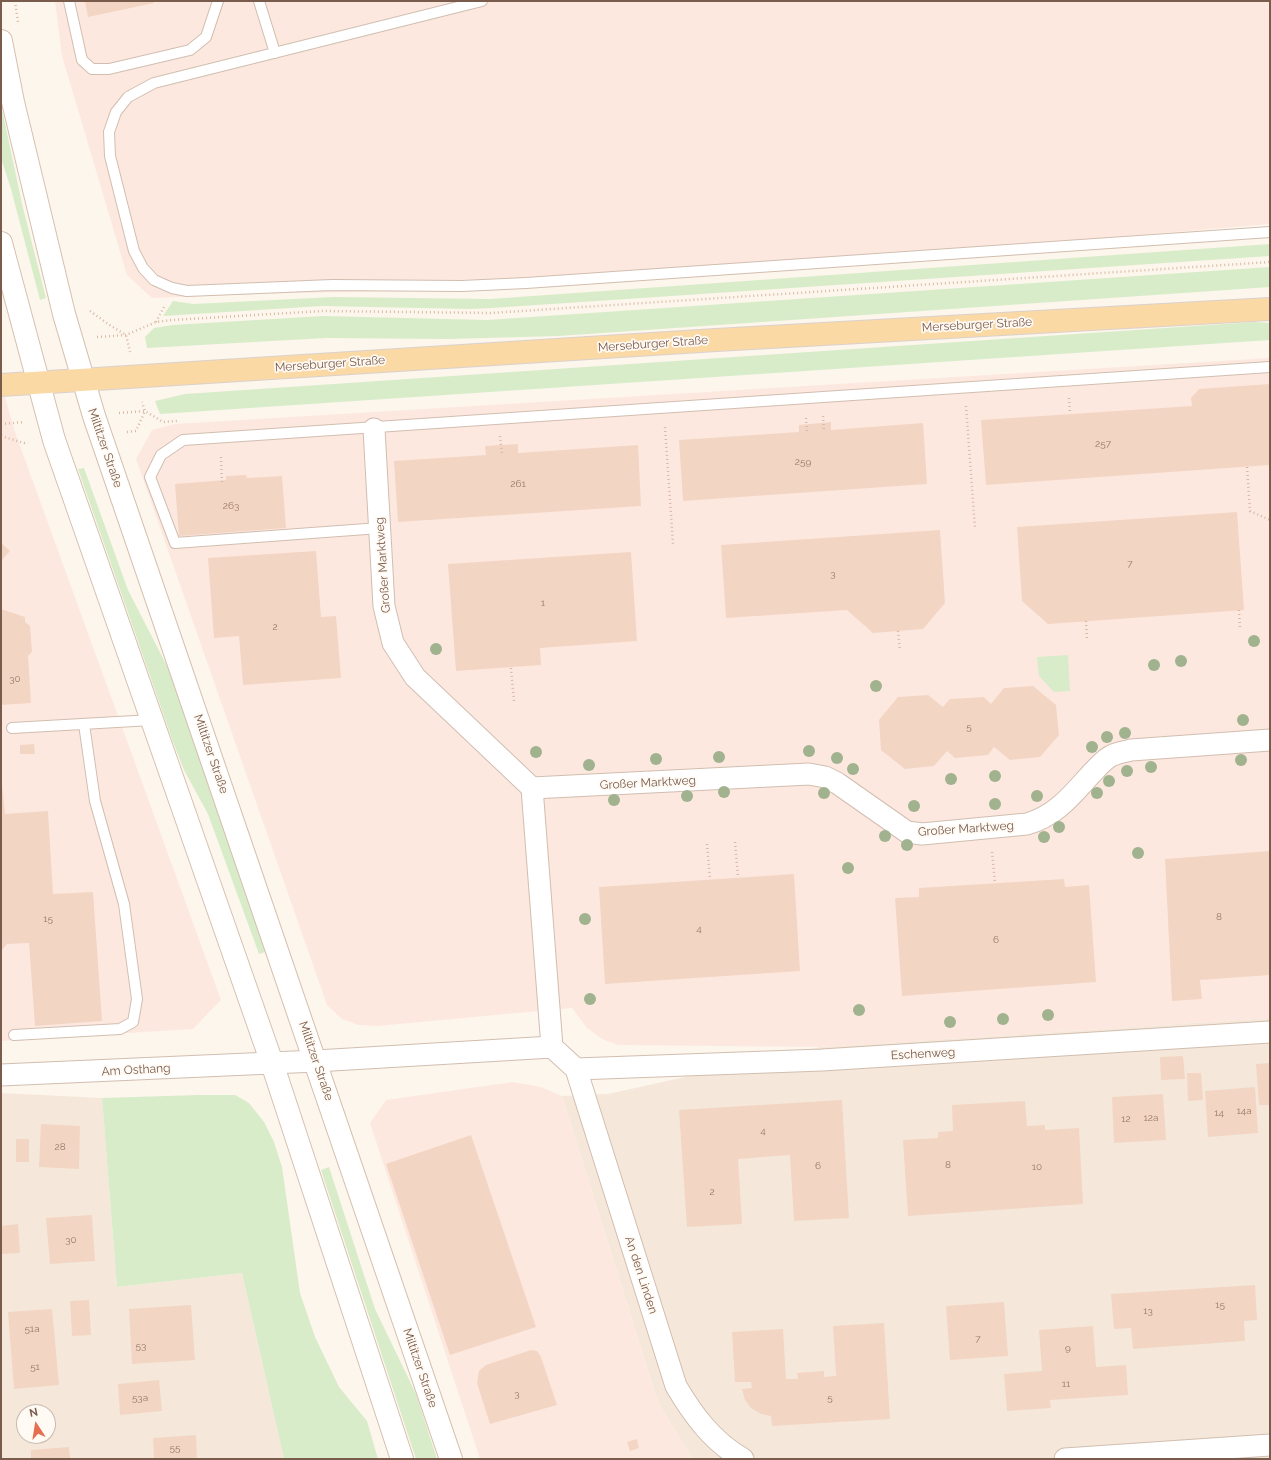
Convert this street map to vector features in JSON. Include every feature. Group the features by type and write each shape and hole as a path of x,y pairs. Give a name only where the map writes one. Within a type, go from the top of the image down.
{"main road":[{"name":"Merseburger Straße","path":"1,384 724,340 1270,309"}],"street":[{"name":"Miltitzer Straße","path":"1,41 12,102 64,314 82,380 451,1459"},
{"path":"1,243 37,382 54,440 272,1063 402,1459"},
{"name":"Großer Marktweg","path":"374,428 384,606 393,643 415,677 532,788 809,774 824,777 838,783 907,832 922,834 1027,824 1041,820 1054,812 1112,755 1131,750 1270,740"},
{"path":"532,788 552,1047 576,1069"},
{"name":"Eschenweg","path":"576,1069 822,1060 1270,1032"},
{"name":"Am Osthang","path":"1,1075 316,1061 552,1047"},
{"name":"An den Linden","path":"576,1069 676,1386 689,1407 707,1431 730,1452 743,1459"},
{"path":"1065,1459 1270,1445"}],"lane":[{"path":"69,1 82,60 92,69 109,69 190,50 206,37 218,1"},
{"path":"259,1 275,53"},
{"path":"482,1 154,83 128,97 116,112 110,132 110,156 134,251 143,268 154,280 172,288 187,291 332,285 462,286 589,279 1270,232"},
{"path":"380,528 175,543 150,476 161,455 183,440 1270,367"},
{"path":"12,728 152,720"},
{"path":"14,1034 120,1029 133,1022 137,999 124,904 95,801 84,724"}],"path":[{"path":"15,1 19,24"},
{"path":"126,335 156,322 172,320 322,311 492,313 1270,262"},
{"path":"89,310 126,335 135,376 145,411 136,431"},
{"path":"964,388 975,528"},
{"path":"664,408 673,544"},
{"path":"1,436 24,443"},
{"path":"220,438 222,482"},
{"path":"1247,467 1250,511 1270,520"},
{"path":"1239,610 1240,629"},
{"path":"1086,621 1087,639"},
{"path":"898,631 900,650"},
{"path":"511,668 514,701"},
{"path":"990,828 995,883"},
{"path":"736,842 738,878"},
{"path":"707,844 710,879"}],"shaded area":[{"path":"55,1 1270,1 1270,224 489,290 284,293 152,298 127,275 62,56"},
{"path":"1270,358 1270,1018 821,1047 618,1045 602,1039 587,1028 572,1008 377,1026 359,1025 342,1019 327,1005 136,459 152,430 175,424"},
{"path":"1,383 15,432 221,1000 193,1029 1,1041"},
{"path":"1270,1018 1270,1459 693,1459 658,1403 562,1096 608,1094 821,1047"},
{"path":"513,1082 541,1087 562,1096 658,1403 693,1459 480,1459 370,1123 386,1100"},
{"path":"1,1093 102,1098 117,1287 242,1273 284,1459 1,1459"}],"green space":[{"path":"1,105 23,208 46,298 40,300 11,189 1,158"},
{"path":"1270,244 1270,256 492,308 469,309 322,306 163,316 173,301 193,304 334,297 490,299"},
{"path":"1270,267 1270,287 559,336 448,339 326,338 147,348 145,337 154,328 173,325 323,316 487,320"},
{"path":"1254,322 1270,323 1270,340 160,414 155,401 185,394"},
{"path":"84,468 128,590 168,668 268,951 259,954 208,814 184,770 173,742 78,469"},
{"path":"1068,655 1070,691 1054,692 1039,676 1037,657"},
{"path":"235,1095 249,1103 264,1122 274,1142 282,1167 300,1293 315,1337 339,1387 367,1421 378,1459 284,1459 242,1273 117,1287 102,1098"},
{"path":"329,1167 375,1309 416,1394 437,1459 416,1459 321,1170"}],"building":[{"path":"85,1 153,1 154,3 88,17"},
{"path":"1270,384 1270,465 986,485 981,420 1192,406 1191,398 1199,389"},
{"path":"831,422 831,430 923,423 927,484 683,501 679,440 799,432 799,425"},
{"path":"518,444 518,453 638,445 641,506 398,522 394,461 486,455 485,446"},
{"path":"246,475 247,478 282,476 286,528 179,536 175,484 226,480 226,476"},
{"path":"1237,512 1244,610 1048,624 1022,601 1017,527"},
{"path":"940,530 945,603 923,629 873,633 847,610 726,618 721,545"},
{"path":"1,543 10,551 1,561"},
{"path":"316,551 321,617 336,616 341,678 243,685 239,636 214,638 208,558"},
{"path":"631,552 637,641 540,648 541,665 456,671 448,564"},
{"path":"1,609 25,617 25,622 30,626 32,652 28,656 31,703 1,705"},
{"path":"1033,686 1056,705 1059,735 1040,757 1010,760 994,747 988,755 955,758 947,751 934,766 905,769 881,750 879,720 898,697 928,695 943,707 950,699 984,697 991,704 1004,688"},
{"path":"34,744 35,754 20,754 20,745"},
{"path":"1,774 5,814 48,811 53,894 93,892 102,1021 35,1026 29,943 7,944 1,951"},
{"path":"1270,851 1270,975 1200,980 1202,999 1172,1001 1165,859"},
{"path":"794,874 800,971 605,984 599,887"},
{"path":"1064,879 1065,887 1089,885 1096,982 902,996 895,898 919,897 919,888"},
{"path":"1183,1056 1185,1079 1161,1080 1160,1057"},
{"path":"1270,1063 1270,1105 1259,1105 1256,1064"},
{"path":"1187,1073 1201,1073 1203,1100 1188,1101"},
{"path":"1255,1087 1258,1133 1208,1137 1205,1091"},
{"path":"1163,1094 1166,1140 1114,1143 1112,1097"},
{"path":"842,1100 849,1218 794,1221 790,1155 738,1159 742,1224 687,1227 679,1110"},
{"path":"1025,1101 1027,1126 1045,1125 1045,1130 1079,1128 1083,1204 908,1216 903,1140 938,1138 938,1132 953,1131 952,1105"},
{"path":"41,1124 80,1126 79,1169 39,1167"},
{"path":"471,1135 536,1327 450,1355 386,1164"},
{"path":"16,1139 29,1139 29,1162 16,1162"},
{"path":"92,1215 95,1261 50,1264 46,1218"},
{"path":"18,1224 20,1253 1,1254 1,1226"},
{"path":"1255,1285 1257,1320 1244,1321 1245,1341 1133,1349 1131,1328 1114,1329 1111,1294"},
{"path":"89,1300 91,1335 72,1336 70,1301"},
{"path":"1004,1302 1008,1356 950,1360 946,1306"},
{"path":"191,1305 195,1360 132,1364 129,1309"},
{"path":"52,1309 59,1385 14,1389 8,1312"},
{"path":"884,1323 890,1419 772,1426 771,1416 761,1414 751,1408 745,1400 742,1389 752,1388 751,1382 735,1382 732,1332 783,1329 786,1379 798,1379 797,1373 824,1371 824,1377 836,1376 833,1326"},
{"path":"1093,1326 1096,1367 1126,1365 1128,1395 1050,1400 1051,1408 1007,1411 1004,1374 1042,1371 1039,1330"},
{"path":"531,1350 537,1351 541,1357 557,1405 490,1424 477,1383 479,1371 486,1365"},
{"path":"159,1380 162,1411 120,1415 118,1384"},
{"path":"196,1435 197,1459 154,1459 153,1438"},
{"path":"637,1439 639,1448 630,1451 627,1442"},
{"path":"69,1447 70,1459 31,1459 31,1450"}]}
